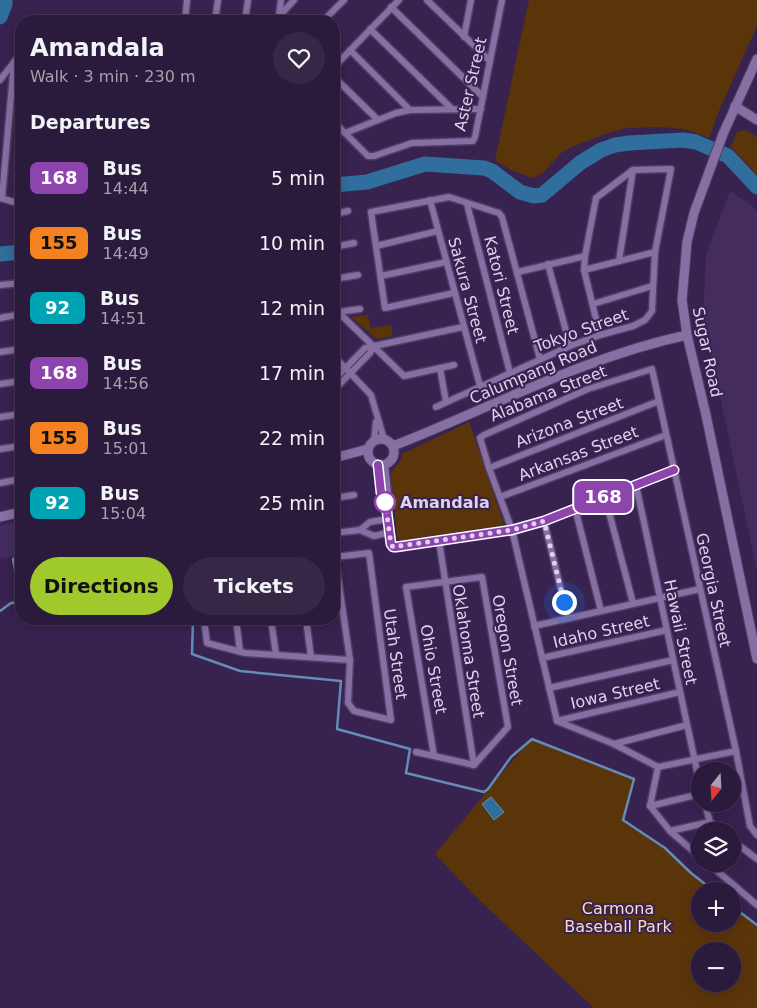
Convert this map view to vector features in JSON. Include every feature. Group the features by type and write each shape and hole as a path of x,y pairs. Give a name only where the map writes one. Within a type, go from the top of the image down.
{"main road":[{"name":"Sugar Road","path":"757,59 711,163 694,213 687,242 682,300 687,335 757,659"},
{"path":"735,106 757,120"},
{"name":"Calumpang Road","path":"393,446 580,367 646,345 687,335"},
{"path":"384,439 393,446 394,458 382,465 374,464 368,453 374,441 384,439"},
{"path":"340,457 368,453"},
{"path":"0,517 15,513"}],"street":[{"path":"186,15 187,0"},
{"path":"216,15 218,0"},
{"path":"246,15 248,0"},
{"path":"278,15 281,0"},
{"path":"281,15 294,0"},
{"path":"328,15 338,3 344,0"},
{"path":"340,61 399,0"},
{"path":"427,0 490,61"},
{"path":"437,10 439,0"},
{"path":"464,36 471,0"},
{"name":"Aster Street","path":"340,129 368,156 374,156 412,143 473,141 502,0"},
{"path":"391,7 483,97"},
{"path":"370,29 452,109"},
{"path":"350,50 410,110"},
{"path":"0,80 14,62"},
{"path":"14,62 1,198 15,202"},
{"path":"340,83 378,120"},
{"path":"344,133 410,110 481,109"},
{"name":"Tokyo Street","path":"436,407 570,346 633,326 645,320 652,311 655,252 672,169 633,170"},
{"path":"600,335 584,270 584,256 596,198 633,170"},
{"path":"619,261 633,170"},
{"path":"454,293 385,308 371,212 449,197 499,213 502,217 518,272 540,359"},
{"name":"Sakura Street","path":"430,200 480,386"},
{"name":"Katori Street","path":"467,204 510,373"},
{"path":"340,213 348,211"},
{"path":"376,246 438,231"},
{"path":"340,246 354,243"},
{"path":"584,270 655,252"},
{"path":"518,272 584,256"},
{"path":"381,276 446,262"},
{"path":"548,264 570,346"},
{"path":"340,278 358,275"},
{"path":"0,285 15,284"},
{"path":"592,304 652,286"},
{"path":"340,310 360,309"},
{"path":"340,314 404,376 454,365"},
{"path":"0,318 15,315"},
{"path":"373,347 463,327"},
{"path":"340,376 370,353 373,347"},
{"path":"0,352 15,350"},
{"path":"340,362 371,395 384,439"},
{"path":"440,368 446,402"},
{"name":"Georgia Street","path":"652,369 736,751 750,826 757,835"},
{"name":"Alabama Street","path":"558,721 512,530 480,438 588,389 652,369"},
{"path":"340,381 348,370"},
{"path":"0,384 15,382"},
{"name":"Arizona Street","path":"489,468 659,402"},
{"path":"0,417 15,415"},
{"path":"374,441 377,415"},
{"name":"Arkansas Street","path":"500,497 666,435"},
{"path":"0,449 15,447"},
{"path":"382,465 388,492 386,504 393,547 512,530 544,521 674,470"},
{"path":"0,483 15,480"},
{"name":"Hawaii Street","path":"636,485 695,762"},
{"path":"340,497 354,495"},
{"path":"605,496 633,603"},
{"path":"575,508 601,611"},
{"path":"360,530 370,522 388,519"},
{"path":"544,521 568,618"},
{"path":"340,532 360,530 374,536 390,532"},
{"name":"Oklahoma Street","path":"439,541 474,764"},
{"name":"Utah Street","path":"340,556 369,553 391,720 354,711 348,703 350,660"},
{"name":"Oregon Street","path":"444,582 482,577 508,727 474,764"},
{"name":"Ohio Street","path":"434,756 406,586 444,582"},
{"path":"534,626 700,589"},
{"path":"205,625 207,642 240,652 350,660 340,591"},
{"path":"237,625 240,652"},
{"path":"273,625 276,655"},
{"path":"307,625 311,657"},
{"name":"Idaho Street","path":"542,658 667,630"},
{"path":"549,688 673,660"},
{"name":"Iowa Street","path":"558,721 680,692"},
{"path":"558,721 614,744 658,767 736,751"},
{"path":"614,744 687,725"},
{"path":"416,752 474,764"},
{"path":"650,806 658,767"},
{"path":"650,806 691,796"},
{"path":"650,806 670,831 691,848"},
{"path":"707,812 710,822"},
{"path":"749,817 757,822"},
{"path":"670,831 691,826"},
{"path":"741,847 757,859"},
{"path":"719,872 757,904"}],"shaded area":[{"path":"730,191 757,211 757,571 703,316 706,255"},
{"path":"15,522 15,557 0,558 0,526"}],"green space":[{"path":"529,0 757,0 757,26 709,138 688,130 663,127 625,128 569,148 560,154 543,173 532,178 509,169 495,160 513,75 515,75 513,74"},
{"path":"746,130 757,137 757,175 731,147 737,132"},
{"path":"368,315 370,328 391,325 393,336 377,339 351,317"},
{"path":"469,422 504,525 399,540 397,536 391,473 401,460 402,454"},
{"name":"Carmona Baseball Park","path":"532,739 633,779 622,820 664,849 702,882 691,882 691,932 741,932 741,914 757,927 757,1008 594,1008 473,894 435,854"}],"water":[{"path":"491,797 504,812 494,820 482,804"}],"waterway":[{"path":"0,17 5,0"},
{"path":"340,184 367,182 425,164 484,168 492,171 520,192 534,196 542,195 580,163 601,150 629,143 683,140 696,142 728,156 757,187"},
{"path":"0,254 15,253"},
{"path":"15,559 13,559 15,569"},
{"path":"0,611 11,603 15,603"},
{"path":"193,625 192,654 240,671 341,681 337,729 410,749 406,773 484,792 511,757 532,739 634,779 623,820 665,848 702,882"},
{"path":"741,913 757,925"}],"bus line":[{"name":"168","path":"378,465 381,493 386,504 393,547 512,530 544,521 674,470"}],"place":[{"name":"Amandala","path":"385,502"}],"route":[{"path":"385,502 393,547 512,530 544,521 564,602"}]}
